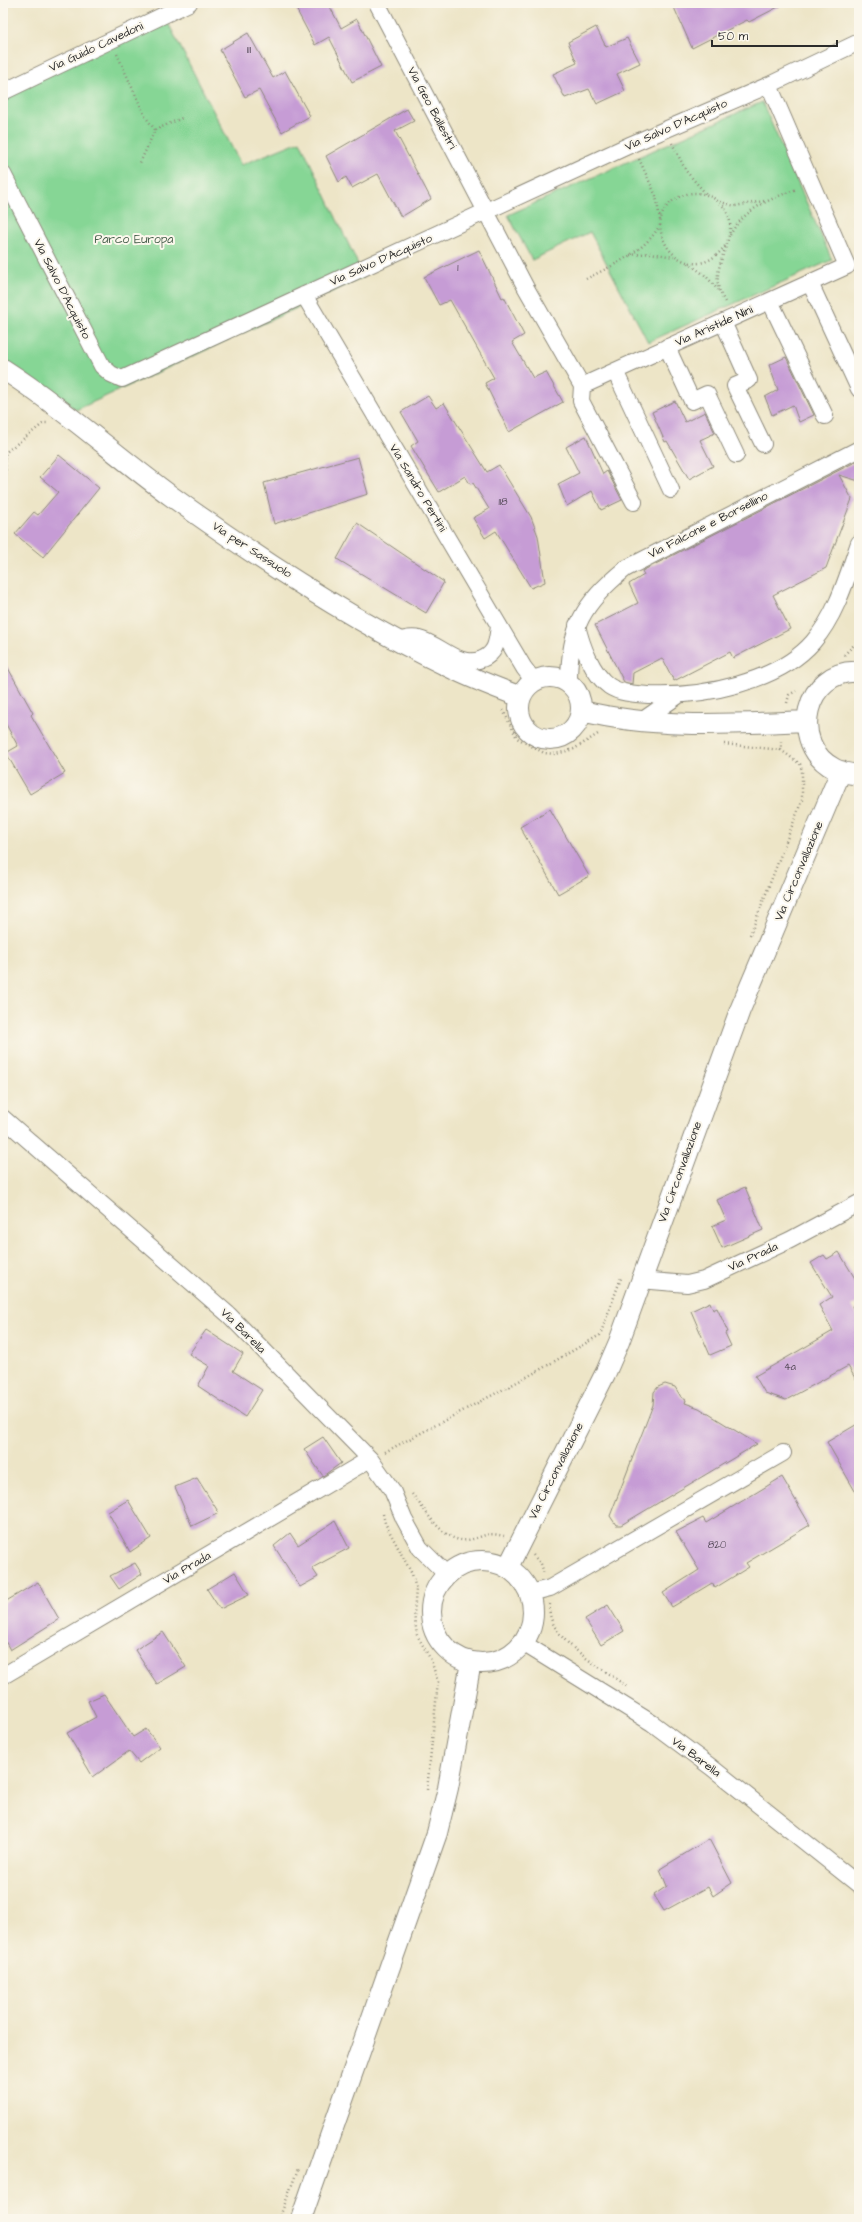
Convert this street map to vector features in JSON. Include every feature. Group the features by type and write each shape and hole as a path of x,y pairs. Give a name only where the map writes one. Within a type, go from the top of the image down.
{"main road":[{"name":"Via per Sassuolo","path":"3,369 204,519 302,584 398,641 450,668 521,698"},
{"path":"850,773 829,766 819,757 812,747 807,734 806,721 809,706 816,693 826,682 839,675 859,672"},
{"path":"552,676 569,682 579,695 582,711 577,724 569,733 556,738 543,738 532,733 523,723 519,706 526,688 534,681 552,676"},
{"path":"582,711 614,718 718,724 806,721"},
{"name":"Via Circonvallazione","path":"508,1567 606,1372 631,1278 740,1010 850,773"},
{"path":"470,1562 496,1562 508,1567 522,1578 530,1593 534,1606 530,1632 524,1643 515,1652 494,1662 471,1662 456,1656 444,1646 436,1633 431,1618 432,1602 437,1588 447,1575 457,1567 470,1562"},
{"path":"301,2219 438,1833 448,1788 471,1662"}],"street":[{"name":"Via Guido Cavedoni","path":"3,92 189,3"},
{"name":"Via Geo Ballestri","path":"377,3 486,212"},
{"name":"Via Salvo D'Acquisto","path":"3,174 102,366 111,374 122,379 665,129 769,85 859,42"},
{"name":"Via Aristide Nini","path":"582,386 847,266 769,85"},
{"path":"486,212 526,288 582,386 581,401 634,502"},
{"path":"810,283 859,389"},
{"name":"Via Sandro Pertini","path":"304,295 524,668 534,681"},
{"path":"770,301 825,416"},
{"path":"728,320 749,380 735,386 763,444"},
{"path":"666,347 692,401 707,394 736,455"},
{"path":"615,371 671,490"},
{"name":"Via Falcone e Borsellino","path":"569,682 569,660 573,635 577,625 595,596 610,581 638,560 859,449"},
{"path":"577,625 582,646 608,685 626,693 679,695 737,685 760,676 796,657 813,642 828,622 844,585 859,543"},
{"path":"398,641 420,639 458,658 470,662 478,661 485,658 495,649 499,626"},
{"path":"643,720 679,695"},
{"name":"Via Barella","path":"3,1118 229,1315 370,1460 392,1490 407,1525 420,1548 447,1575"},
{"name":"Via Prada","path":"631,1278 687,1284 704,1280 790,1240 859,1203"},
{"path":"530,1593 550,1588 783,1452"},
{"name":"Via Prada","path":"3,1676 370,1460"},
{"name":"Via Barella","path":"524,1643 652,1723 711,1767 859,1885"}],"path":[{"path":"111,40 147,120 155,130"},
{"path":"140,165 155,130 182,118"},
{"path":"665,129 686,171 708,195 718,201 736,206 770,200"},
{"path":"632,144 656,196 660,224 665,244 679,259"},
{"path":"630,256 651,253 669,255 688,262 705,262 720,253 744,217 757,206 811,183"},
{"path":"586,279 630,256 651,239 660,224 667,207 673,201 690,193 708,195"},
{"path":"718,201 728,213 730,229 729,238"},
{"path":"725,246 718,274 720,292 728,320"},
{"path":"688,262 709,278 720,292"},
{"path":"840,659 855,644 859,644"},
{"path":"747,942 802,800 802,770 800,764 781,750 782,722 789,695 800,689"},
{"path":"370,1460 536,1372 600,1335 631,1278"},
{"path":"382,1509 385,1523 412,1574 416,1589 414,1614 417,1635 431,1660 438,1682 426,1798"},
{"path":"279,2219 298,2167"}],"green space":[{"name":"Parco Europa","path":"164,15 241,165 300,141 364,277 76,410 3,359 3,97"},
{"path":"762,102 832,260 648,342 590,232 532,260 508,215"}],"building":[{"path":"293,3 328,3 341,28 357,19 381,67 352,82 329,37 315,45"},
{"path":"672,3 786,3 749,22 747,20 692,48"},
{"path":"596,27 606,47 627,38 640,63 617,74 625,91 597,104 589,89 565,98 553,74 577,63 568,42"},
{"path":"248,33 273,78 285,71 310,116 282,132 259,90 245,97 220,50"},
{"path":"407,109 414,121 395,131 431,199 401,217 378,174 352,188 346,177 339,182 326,156"},
{"path":"479,250 502,298 504,297 524,335 512,342 533,378 546,372 563,402 509,432 485,383 494,378 450,300 439,305 424,277"},
{"path":"786,357 814,415 799,422 793,405 772,415 765,397 778,390 769,365"},
{"path":"428,396 436,408 444,403 487,472 499,465 531,517 538,536 545,582 531,588 496,531 485,538 473,518 489,509 473,483 470,484 465,476 439,492 411,446 418,441 401,412"},
{"path":"675,401 685,422 705,412 715,433 700,440 713,466 689,479 667,441 665,442 652,412"},
{"path":"586,436 603,474 607,471 622,500 601,510 592,491 567,506 558,484 579,473 566,447"},
{"path":"59,455 99,488 43,557 15,534 34,512 38,515 58,492 40,477"},
{"path":"358,457 368,494 274,524 264,483"},
{"path":"859,460 859,481 839,475 852,499 826,568 773,595 790,629 733,658 730,652 674,681 662,658 633,673 632,684 624,682 595,625 638,603 629,584 644,575 642,571"},
{"path":"357,523 444,582 426,613 337,559"},
{"path":"3,659 33,713 31,715 65,773 30,794 6,753 18,746 3,719"},
{"path":"550,809 589,876 558,894 520,827"},
{"path":"745,1187 763,1230 722,1248 712,1226 726,1220 717,1200"},
{"path":"839,1252 859,1285 859,1302 852,1306 859,1319 859,1385 848,1366 786,1400 765,1393 755,1376 833,1331 819,1305 832,1297 811,1263 824,1255 827,1259"},
{"path":"710,1302 713,1310 717,1308 728,1332 725,1333 731,1346 710,1355 691,1311"},
{"path":"206,1330 243,1354 233,1371 262,1390 245,1417 198,1386 209,1366 189,1354"},
{"path":"665,1384 675,1387 681,1397 686,1400 685,1403 699,1408 757,1444 621,1525 616,1525 610,1516 653,1405 654,1392 658,1387"},
{"path":"859,1423 859,1498 827,1442"},
{"path":"323,1437 341,1463 323,1476 304,1449"},
{"path":"782,1477 810,1525 746,1563 749,1567 715,1588 712,1583 672,1607 663,1593 699,1570 676,1532 703,1518 706,1523"},
{"path":"197,1478 219,1513 192,1526 175,1487"},
{"path":"128,1500 151,1538 130,1552 108,1512"},
{"path":"335,1521 349,1548 312,1568 318,1577 300,1587 274,1546 290,1533 298,1545"},
{"path":"135,1563 142,1574 119,1589 110,1576"},
{"path":"235,1572 249,1595 220,1609 207,1589"},
{"path":"38,1582 59,1619 10,1650 3,1637 3,1603"},
{"path":"608,1605 624,1631 601,1645 585,1619"},
{"path":"163,1632 186,1667 157,1684 135,1650"},
{"path":"104,1694 133,1737 146,1729 160,1747 139,1763 129,1751 93,1777 67,1733 96,1717 88,1701"},
{"path":"709,1839 732,1883 713,1896 708,1887 664,1911 654,1895 667,1886 660,1869"}]}
